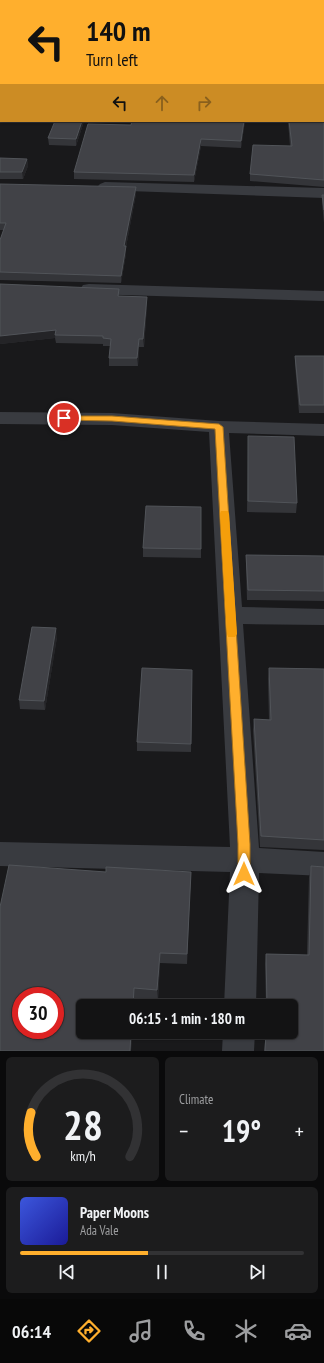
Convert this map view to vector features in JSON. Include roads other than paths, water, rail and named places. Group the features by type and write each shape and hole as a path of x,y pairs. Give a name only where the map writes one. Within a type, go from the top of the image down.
{"street":[{"path":"90,186 324,193"},
{"path":"70,289 324,296"},
{"path":"0,418 112,419 219,427 324,430"},
{"path":"219,427 245,860 240,999"},
{"path":"230,615 324,617"},
{"path":"0,854 245,860 324,864"},
{"path":"238,1051 239,1039"}]}
